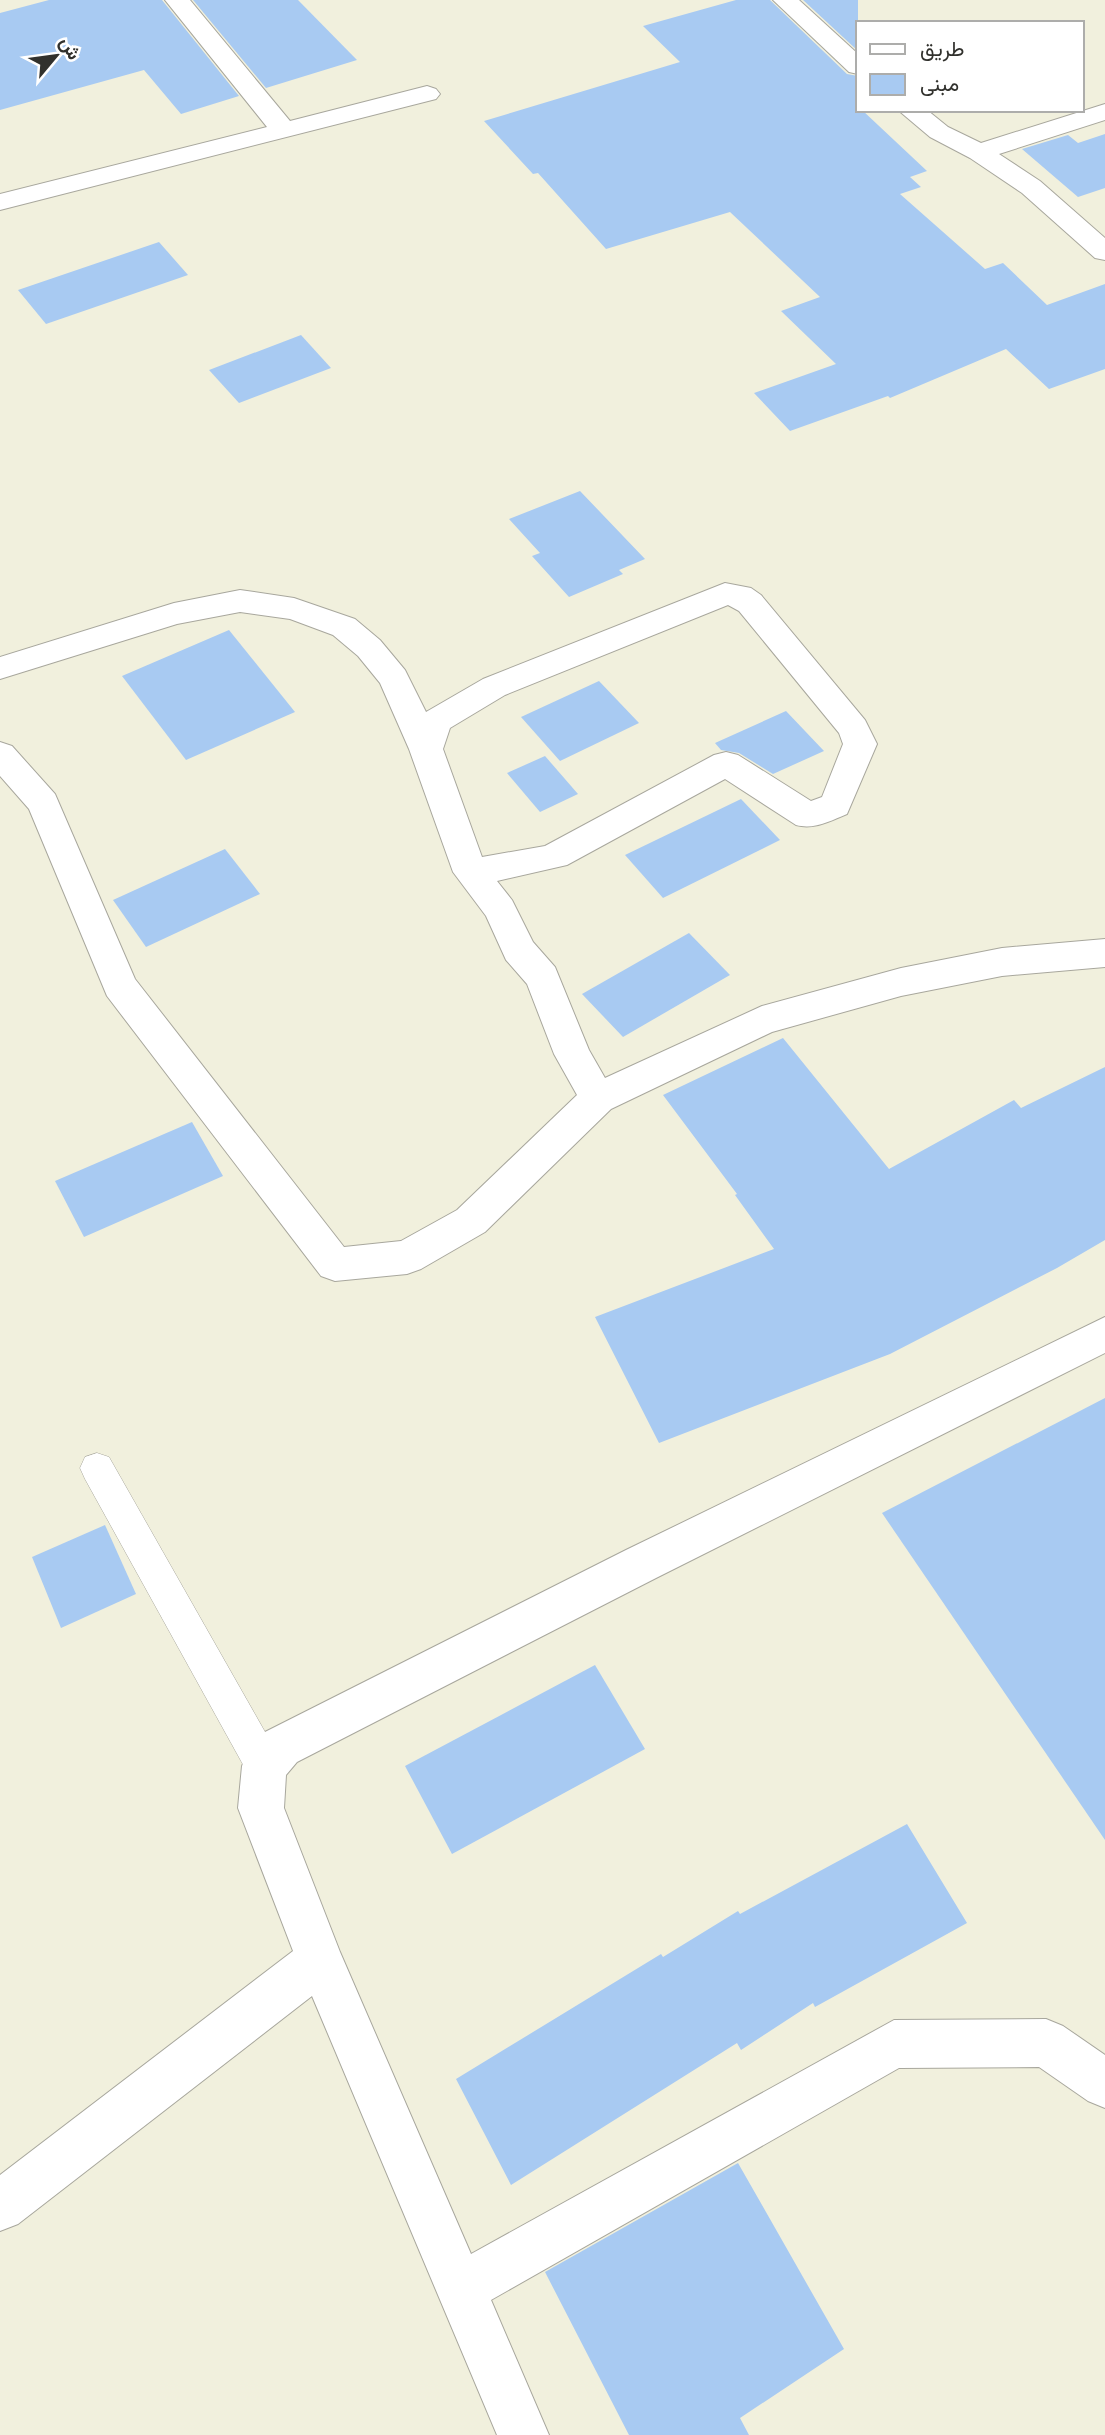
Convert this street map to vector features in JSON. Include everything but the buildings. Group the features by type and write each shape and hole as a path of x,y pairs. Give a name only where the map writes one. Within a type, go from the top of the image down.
{"street":[{"path":"177,0 283,129"},
{"path":"785,0 856,65"},
{"path":"0,202 427,94"},
{"path":"914,112 939,132 979,152 1031,187 1105,252"},
{"path":"979,152 1105,112"},
{"path":"426,749 436,721 494,687 725,594 740,596 750,603 853,728 860,744 835,805 808,816 726,764 555,856 519,865 470,872"},
{"path":"0,668 188,611 240,601 294,609 344,627 369,648 394,678 426,749 470,872 500,909 519,950 542,977 572,1054 598,1098"},
{"path":"0,754 43,803 120,986 335,1264 407,1257 471,1221 598,1098 762,1020 901,982 1002,962 1105,953"},
{"path":"523,2435 320,1960 261,1808 264,1766 281,1747 641,1564 1105,1334"},
{"path":"0,2206 320,1960"},
{"path":"460,2289 894,2044 1046,2043 1105,2084"}],"lane":[{"path":"97,1468 264,1766"}],"shaded area":[{"path":"0,0 1105,0 1105,2435 0,2435"}]}
